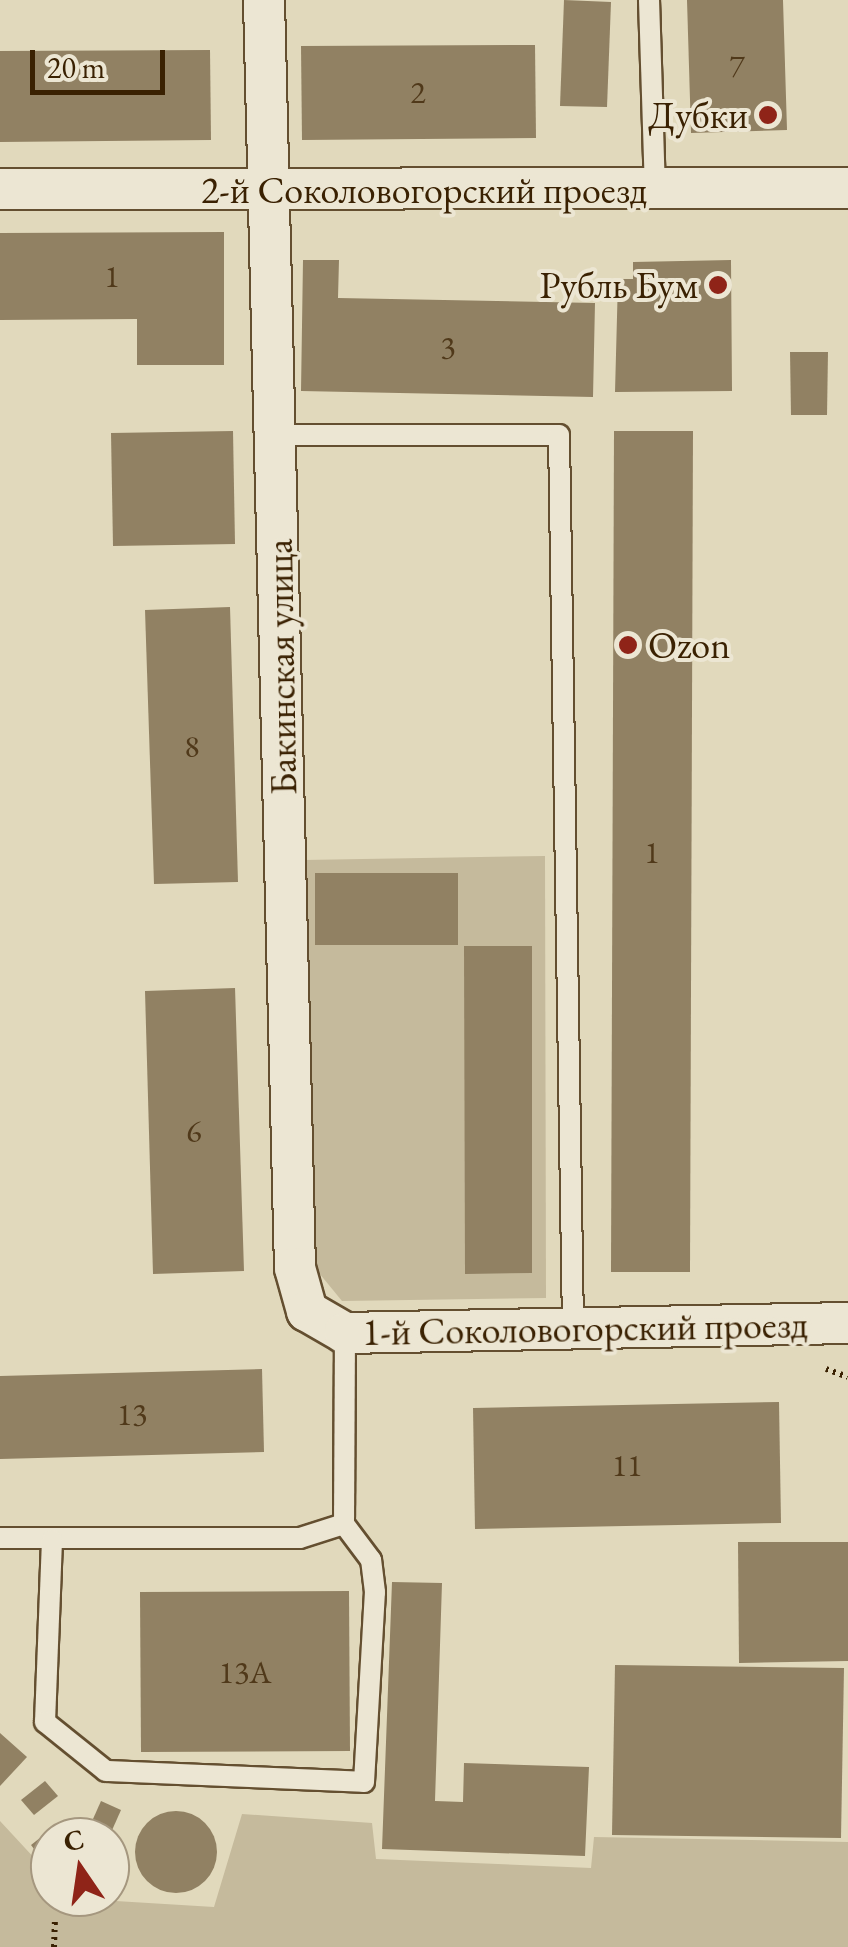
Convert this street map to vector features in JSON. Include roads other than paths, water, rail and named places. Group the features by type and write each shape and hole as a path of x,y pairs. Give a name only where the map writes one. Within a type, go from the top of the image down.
{"street":[{"name":"Бакинская улица","path":"264,0 294,1268 307,1311 334,1329"},
{"name":"2-й Соколовогорский проезд","path":"0,189 655,192 848,188"},
{"name":"1-й Соколовогорский проезд","path":"334,1329 573,1330 848,1323"}],"lane":[{"path":"649,0 655,192"},
{"path":"275,436 559,435 573,1330"},
{"path":"52,1540 44,1722 106,1771 364,1782 375,1592 371,1560 344,1524 334,1329"},
{"path":"0,1538 300,1538 344,1524"}],"place":[{"name":"Дубки","path":"768,115"},
{"name":"Рубль Бум","path":"718,285"},
{"name":"Ozon","path":"628,645"}]}
